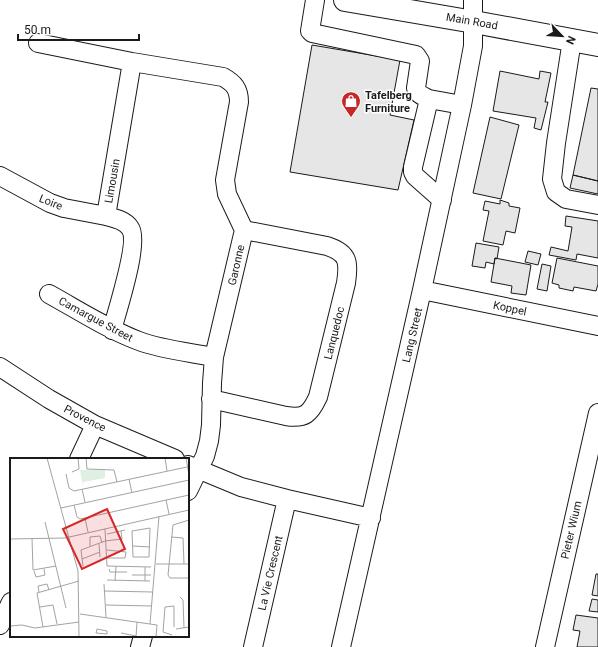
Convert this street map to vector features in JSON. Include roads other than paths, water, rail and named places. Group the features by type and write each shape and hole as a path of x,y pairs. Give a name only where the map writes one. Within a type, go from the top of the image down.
{"main road":[{"name":"Main Road","path":"345,0 598,45"}],"street":[{"path":"315,0 310,31 312,34 416,55 420,61 416,88 417,92 420,95 430,99 462,105"},
{"name":"Lang Street","path":"341,647 422,290 462,105 473,46 473,0"},
{"path":"572,40 552,179 556,192 566,199 598,205"},
{"name":"Garonne","path":"38,43 223,78 231,82 236,87 239,102 225,180 227,194 244,230 214,356 209,441 193,467"},
{"name":"Limousin","path":"112,330 132,253 134,235 131,228 126,223 106,216 132,62"},
{"path":"430,99 413,172 418,180 442,200"},
{"name":"Loire","path":"0,176 50,203 64,208 106,216"},
{"name":"Lanquedoc","path":"211,399 297,418 306,415 313,408 318,397 346,283 348,267 345,257 338,250 327,246 244,230"},
{"name":"Koppel","path":"422,290 598,326"},
{"name":"Camargue Street","path":"49,294 112,330 140,341 165,348 214,356"},
{"name":"Provence","path":"1,370 95,425 173,458"},
{"name":"Pieter Wium","path":"545,647 598,413"},
{"path":"79,458 95,425"},
{"path":"189,486 193,467 241,487 370,518"},
{"name":"La Vie Crescent","path":"253,647 287,499"},
{"path":"0,625 10,604"},
{"path":"140,647 142,637"}],"place":[{"name":"Tafelberg Furniture","path":"351,118"}]}
